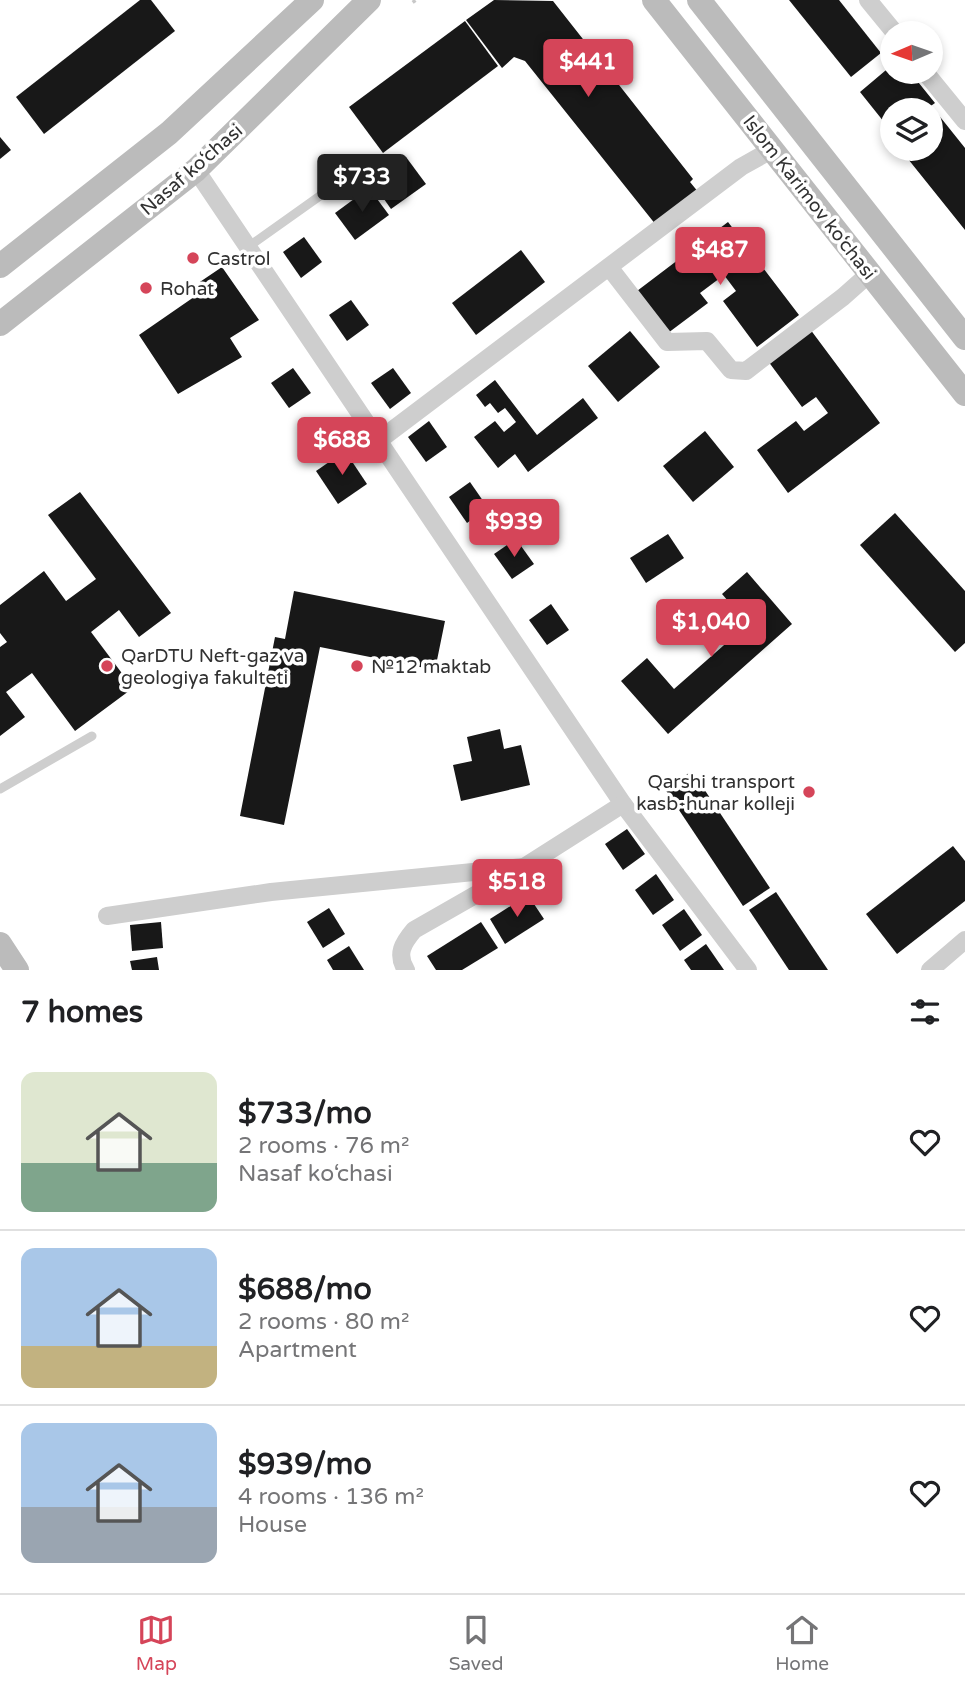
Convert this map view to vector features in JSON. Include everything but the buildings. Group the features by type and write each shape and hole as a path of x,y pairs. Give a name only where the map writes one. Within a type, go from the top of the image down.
{"main road":[{"path":"0,266 169,133 312,0"},
{"name":"Nasaf ko‘chasi","path":"0,324 196,170 369,0"},
{"name":"Islom Karimov ko‘chasi","path":"654,0 965,394"},
{"name":"Islom Karimov ko‘chasi","path":"699,0 965,338"},
{"path":"0,944 17,970"}],"street":[{"path":"868,0 885,21"},
{"path":"935,84 965,121"},
{"path":"378,441 741,167 773,149"},
{"path":"196,170 623,804 748,970"},
{"path":"609,267 667,342 708,341 732,370 746,372 870,273"},
{"path":"406,970 400,961 402,944 414,930 524,867 623,804"},
{"path":"107,916 271,892 524,867"},
{"path":"930,970 965,940"}],"lane":[{"path":"248,247 362,166"},
{"path":"0,789 92,736"}],"place":[{"name":"Castrol","path":"193,258"},
{"name":"Rohat","path":"146,288"},
{"name":"QarDTU Neft-gaz va geologiya fakulteti","path":"107,666"},
{"name":"№12 maktab","path":"357,666"},
{"name":"Qarshi transport kasb-hunar kolleji","path":"809,792"}]}
